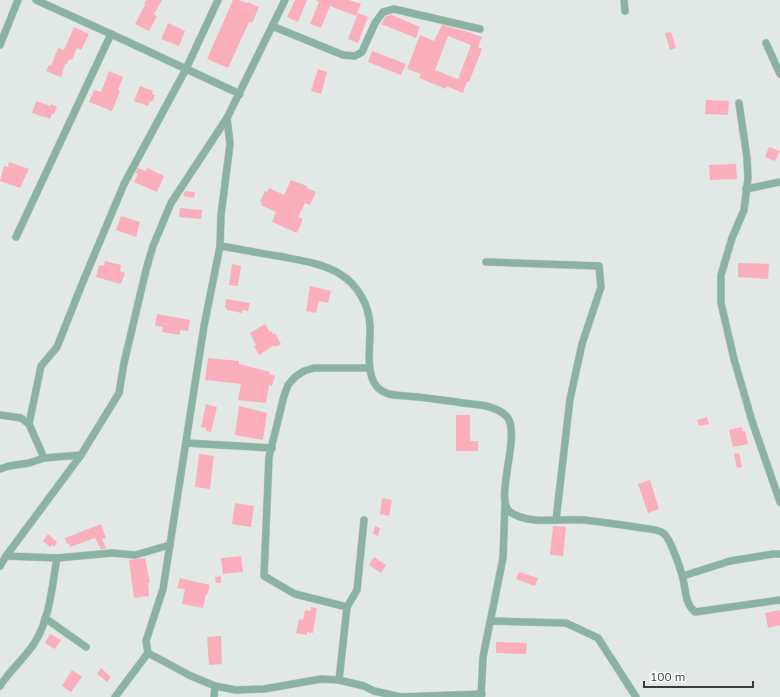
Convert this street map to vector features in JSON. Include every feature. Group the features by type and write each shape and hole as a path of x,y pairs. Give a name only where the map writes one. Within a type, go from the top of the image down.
{"street":[{"path":"0,45 18,0"},
{"path":"36,0 240,94"},
{"path":"29,424 41,366 57,347 124,184 186,69 218,0"},
{"path":"0,566 81,455 119,393 124,363 146,270 153,246 171,203 227,118 285,0"},
{"path":"624,0 625,11"},
{"path":"272,26 343,55 355,56 362,52 375,23 383,12 394,9 480,29"},
{"path":"16,237 111,34"},
{"path":"766,43 780,74"},
{"path":"739,103 747,158 748,178 744,210 732,238 721,275 721,303 734,359 752,421 780,502"},
{"path":"115,697 148,653 146,641 162,589 204,326 220,246 221,215 230,144 227,118"},
{"path":"746,189 780,182"},
{"path":"148,653 191,676 215,686 236,690 264,690 321,679 339,680 364,686 374,691 401,697 482,695 483,657 503,558 506,505 505,492 512,430 507,417 500,411 486,406 390,395 380,390 373,381 369,368 369,318 364,300 354,285 340,274 322,266 220,246"},
{"path":"486,262 599,266 601,287 582,344 570,399 556,520"},
{"path":"347,607 295,594 264,576 269,457 284,396 288,385 295,377 304,371 314,368 369,368"},
{"path":"0,415 21,418 29,424 44,458"},
{"path":"186,443 272,448"},
{"path":"0,469 29,463 44,458 81,455"},
{"path":"506,505 508,510 518,516 540,521 585,520 662,532 668,539 683,576 688,603 695,612 780,600"},
{"path":"339,680 347,607 357,590 364,520"},
{"path":"6,556 56,558 112,553 135,555 170,545"},
{"path":"683,576 730,561 780,554"},
{"path":"0,686 36,640 45,618 56,558"},
{"path":"45,618 86,648"},
{"path":"490,621 566,623 598,638 636,697"},
{"path":"214,697 215,686"}],"building":[{"path":"146,0 162,0 154,14 157,16 149,31 135,24"},
{"path":"233,0 248,2 259,7 252,23 249,22 228,68 207,59"},
{"path":"295,0 307,0 298,22 287,17"},
{"path":"316,0 349,0 361,4 356,16 330,6 321,28 310,24 319,2"},
{"path":"358,13 368,17 358,43 348,39"},
{"path":"392,15 420,27 416,38 381,24 386,16"},
{"path":"168,23 185,31 179,46 161,39"},
{"path":"442,25 482,37 478,47 482,49 463,93 446,86 446,89 419,78 421,74 407,69 420,35 434,41","holes":["448,36 471,45 458,79 435,70"]},
{"path":"74,27 89,34 81,50 77,48 72,60 69,59 67,64 65,64 61,77 46,71 49,65 51,66 58,48 64,50"},
{"path":"671,32 676,48 670,50 665,33"},
{"path":"372,51 406,64 401,75 368,62"},
{"path":"318,69 327,72 321,94 311,91"},
{"path":"109,71 123,77 118,90 120,91 112,111 89,102 94,90 101,92"},
{"path":"140,86 153,91 152,94 155,95 152,102 150,101 148,106 134,101"},
{"path":"706,100 729,101 728,115 705,114"},
{"path":"36,101 50,106 51,104 57,107 50,119 32,113"},
{"path":"769,147 780,151 775,161 765,157"},
{"path":"9,162 29,169 20,188 0,181 4,166 8,167"},
{"path":"736,164 737,179 710,180 709,165"},
{"path":"138,168 146,171 147,168 164,176 157,192 134,182 138,174 135,173"},
{"path":"291,180 307,186 307,188 316,192 310,205 305,203 298,217 303,219 297,233 272,222 276,212 261,205 262,203 260,202 265,191 267,192 269,188 284,195"},
{"path":"185,191 195,192 194,198 183,196"},
{"path":"180,208 202,210 201,219 179,217"},
{"path":"121,216 140,222 136,237 116,230"},
{"path":"105,261 121,265 120,271 125,273 121,284 96,277 99,265 104,266"},
{"path":"738,263 769,264 768,279 738,277"},
{"path":"232,264 241,266 238,286 229,285"},
{"path":"310,286 331,291 328,303 319,301 316,313 306,311"},
{"path":"226,299 250,303 248,311 242,310 242,313 227,310 227,308 225,308"},
{"path":"157,314 190,320 188,331 180,330 180,335 162,332 163,327 155,326"},
{"path":"265,324 270,332 272,331 273,335 275,333 281,344 275,347 274,345 259,355 254,346 256,345 250,333"},
{"path":"208,358 239,361 239,364 270,372 269,374 275,376 272,386 269,385 266,403 238,400 241,384 205,380"},
{"path":"206,404 217,407 211,432 206,431 206,428 201,427"},
{"path":"239,406 267,413 263,440 235,435"},
{"path":"456,415 470,415 470,441 478,441 478,451 456,451"},
{"path":"707,417 709,424 699,426 697,420"},
{"path":"742,427 743,431 745,431 748,444 733,447 729,430"},
{"path":"739,453 742,467 737,468 734,454"},
{"path":"199,454 214,456 210,489 195,487"},
{"path":"650,480 659,509 648,513 638,484"},
{"path":"382,498 392,500 389,516 380,514"},
{"path":"235,503 254,506 251,527 232,524"},
{"path":"101,524 106,538 102,539 106,549 101,549 95,538 70,547 69,543 67,544 65,538"},
{"path":"375,526 380,528 378,536 373,534"},
{"path":"553,526 566,527 563,556 550,555"},
{"path":"48,534 57,542 54,547 52,545 50,547 43,541"},
{"path":"241,556 243,572 223,574 221,558"},
{"path":"374,557 386,565 381,573 369,565"},
{"path":"145,558 150,583 148,583 149,596 134,598 129,560"},
{"path":"519,572 538,578 535,586 516,579"},
{"path":"221,576 221,583 216,583 215,577"},
{"path":"180,578 210,585 207,595 206,594 203,608 182,604 185,589 177,588"},
{"path":"311,607 317,608 313,633 307,632 307,635 296,633 299,619 303,620 305,610 311,611"},
{"path":"780,610 780,625 768,628 765,613"},
{"path":"50,634 61,640 55,649 45,643"},
{"path":"221,636 222,664 209,665 207,637"},
{"path":"496,642 527,643 526,654 496,653"},
{"path":"101,668 111,677 107,682 97,674"},
{"path":"72,670 82,677 71,692 62,686"}]}
